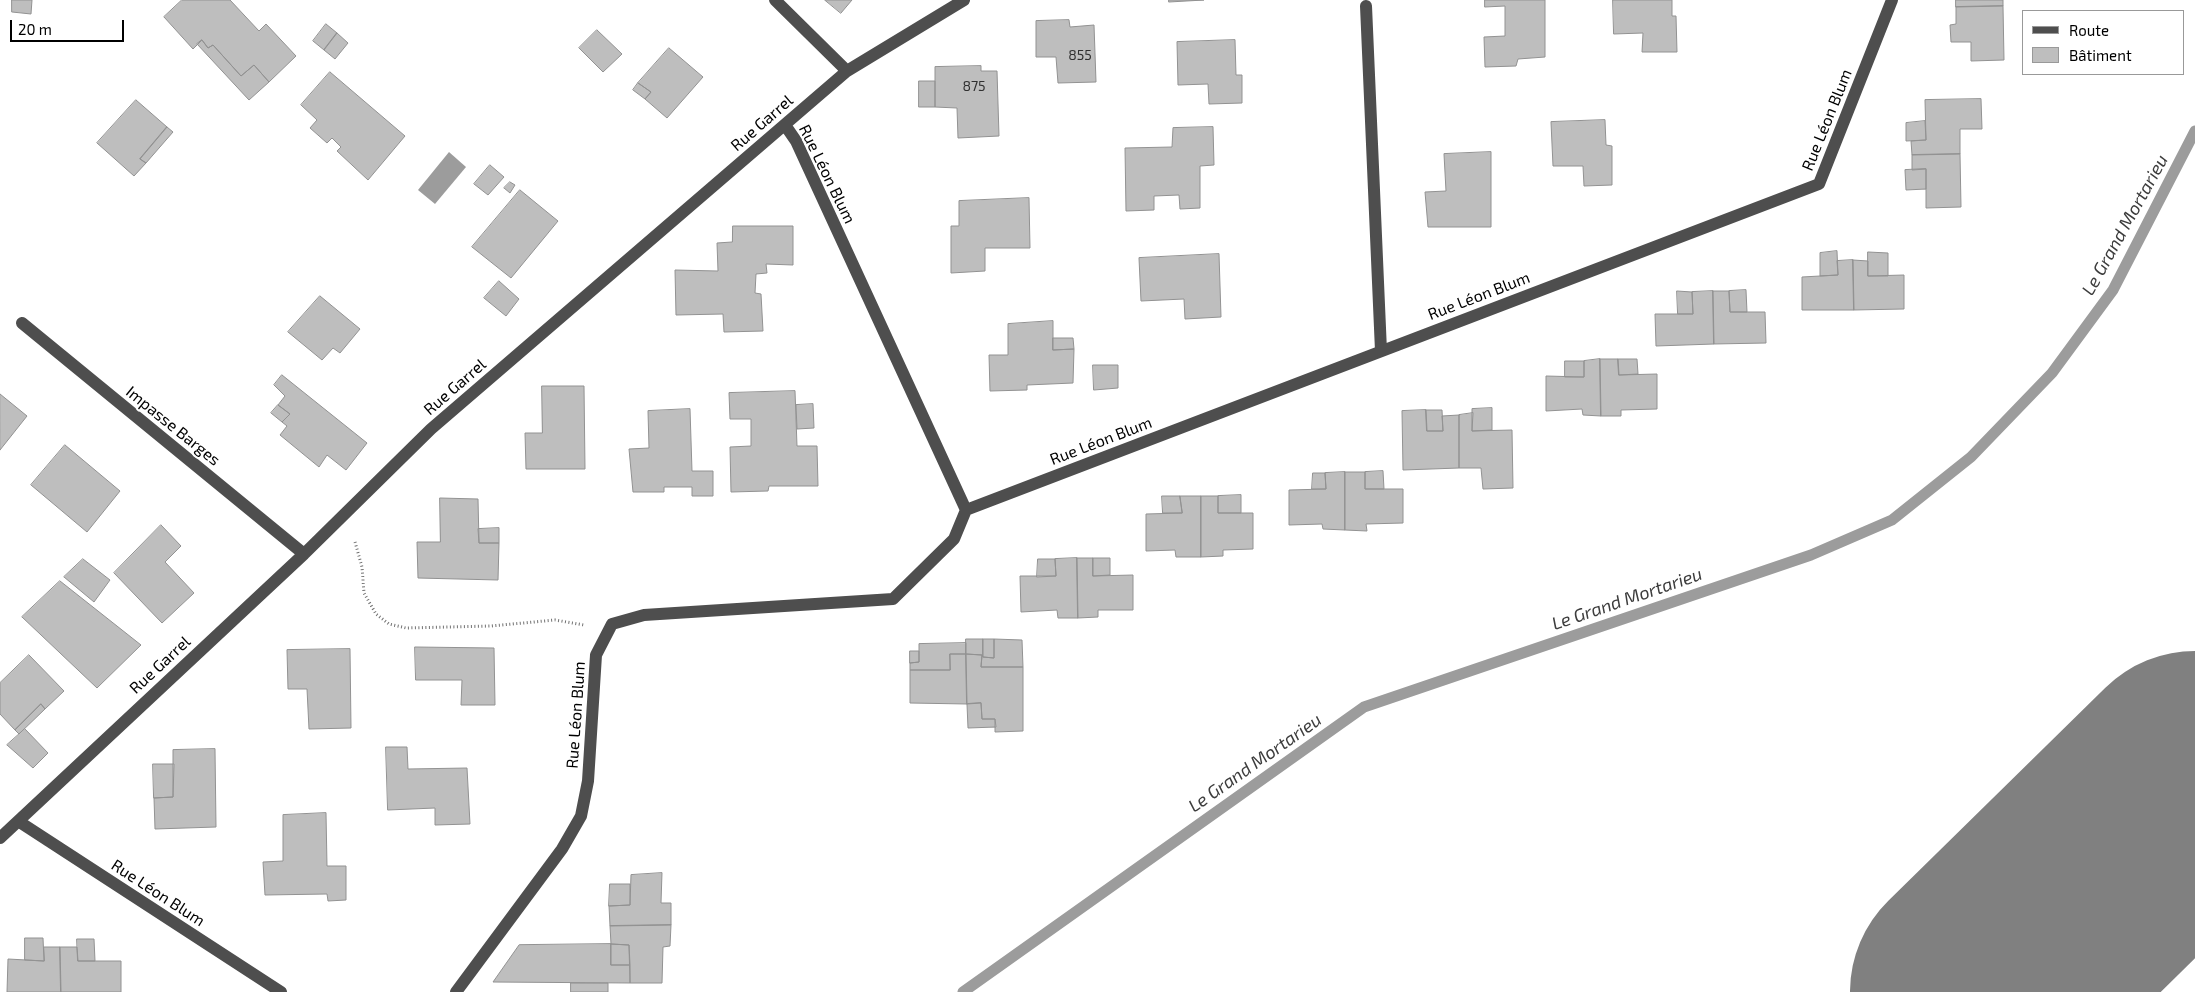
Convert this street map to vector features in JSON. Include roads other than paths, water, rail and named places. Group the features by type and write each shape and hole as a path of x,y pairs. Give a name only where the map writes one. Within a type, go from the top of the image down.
{"street":[{"path":"775,0 846,71"},
{"name":"Rue Garrel","path":"0,838 304,554 431,429 846,71 964,0"},
{"name":"Rue Léon Blum","path":"456,992 562,849 581,816 588,782 596,655 612,624 644,615 893,599 954,539 966,510 1819,184 1892,0"},
{"path":"1366,6 1381,351"},
{"name":"Rue Léon Blum","path":"785,125 796,141 966,510"},
{"name":"Impasse Barges","path":"22,323 304,554"},
{"name":"Rue Léon Blum","path":"18,821 281,992"}],"waterway":[{"name":"Le Grand Mortarieu","path":"963,992 1364,707 1811,555 1892,520 1971,457 2052,373 2113,290 2195,131"}]}
